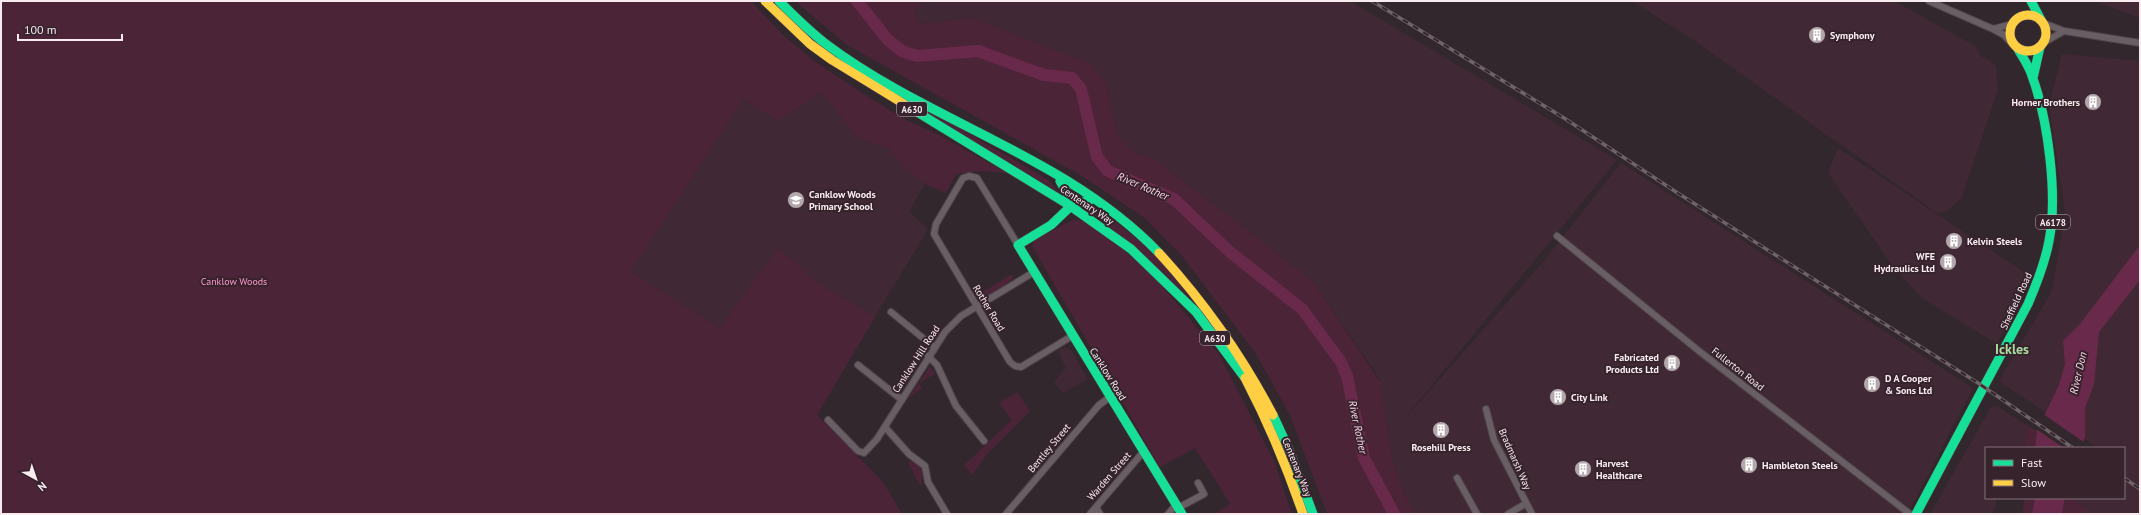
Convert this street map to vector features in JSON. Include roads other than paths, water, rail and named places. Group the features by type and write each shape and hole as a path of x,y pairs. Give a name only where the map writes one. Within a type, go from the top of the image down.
{"main road":[{"name":"Centenary Way","path":"765,1 805,39 832,60 1069,205 1131,249 1196,312 1245,379 1279,450 1303,514"},
{"name":"A630","path":"779,1 804,26 833,49 862,68 999,142 1093,199"},
{"path":"2026,1 2024,9 2013,21 2009,36 2015,47 2029,51 2041,45 2046,34 2042,22 2031,1"},
{"path":"2013,21 2026,14 2034,16 2042,22"},
{"name":"Sheffield Road","path":"2033,78 2041,45"},
{"name":"Sheffield Road","path":"1916,514 2005,351 2028,304 2044,264 2053,218 2054,196 2050,158 2033,78 2015,47"},
{"path":"1056,176 1067,191 1070,200 1069,205"},
{"name":"Centenary Way","path":"1093,199 1131,227 1154,248 1198,298 1231,341 1253,376 1276,418 1313,514"},
{"path":"1018,245 1049,226 1069,205 1080,201 1093,199"},
{"name":"Canklow Road","path":"1018,245 1072,336 1179,509"}],"street":[{"path":"1930,1 1993,29 2004,35 2015,47"},
{"path":"1993,29 2013,21"},
{"path":"2042,22 2064,31 2140,42"},
{"path":"2041,45 2064,31"},
{"name":"Canklow Road","path":"949,201 963,178 969,176 977,178 1018,245"},
{"name":"Rother Road","path":"949,201 936,224 934,234 1015,366 1021,367 1072,336"},
{"name":"Fullerton Road","path":"1557,236 1699,351 1910,514"},
{"name":"Canklow Hill Road","path":"828,420 862,454 870,448 885,427 934,346 952,324 977,306 1034,272"},
{"path":"891,312 934,346"},
{"path":"928,356 937,365 956,406 984,441"},
{"path":"858,365 902,400"},
{"name":"Bentley Street","path":"1006,514 1099,405 1110,397"},
{"name":"Bradmarsh Way","path":"1486,410 1494,440 1525,504 1532,514"},
{"path":"885,427 909,454 925,466 928,482 947,514"},
{"name":"Warden Street","path":"1090,514 1144,452"},
{"path":"1457,478 1477,514"},
{"path":"1168,514 1204,494 1198,483"},
{"path":"1508,514 1525,504"},
{"path":"1096,507 1100,514"}],"water":[{"name":"River Don","path":"2140,245 2140,280 2099,332 2094,384 2085,408 2085,437 2081,447 2035,447 2037,431 2059,385 2065,364 2063,341 2080,324"},
{"path":"2035,499 2065,499 2062,514 2032,514"}],"waterway":[{"name":"River Rother","path":"857,1 888,40 902,51 917,56 978,51 1044,75 1072,78 1081,89 1097,157 1108,171 1174,199 1230,252 1302,309 1341,362 1347,376 1364,458 1394,514"}],"railway":[{"path":"1372,1 1564,118 1676,192 1978,383 2072,447"},
{"path":"2125,479 2140,489"}],"place":[{"name":"Symphony","path":"1817,35"},
{"name":"Horner Brothers","path":"2093,102"},
{"name":"Canklow Woods Primary School","path":"796,200"},
{"name":"Kelvin Steels","path":"1954,241"},
{"name":"WFE Hydraulics Ltd","path":"1948,262"},
{"name":"Fabricated Products Ltd","path":"1672,363"},
{"name":"D A Cooper & Sons Ltd","path":"1872,384"},
{"name":"City Link","path":"1558,397"},
{"name":"Rosehill Press","path":"1441,430"},
{"name":"Hambleton Steels","path":"1749,465"},
{"name":"Harvest Healthcare","path":"1583,469"}],"district":[{"name":"Ickles","path":"2012,349"}],"park label":[{"name":"Canklow Woods","path":"234,281"}]}
